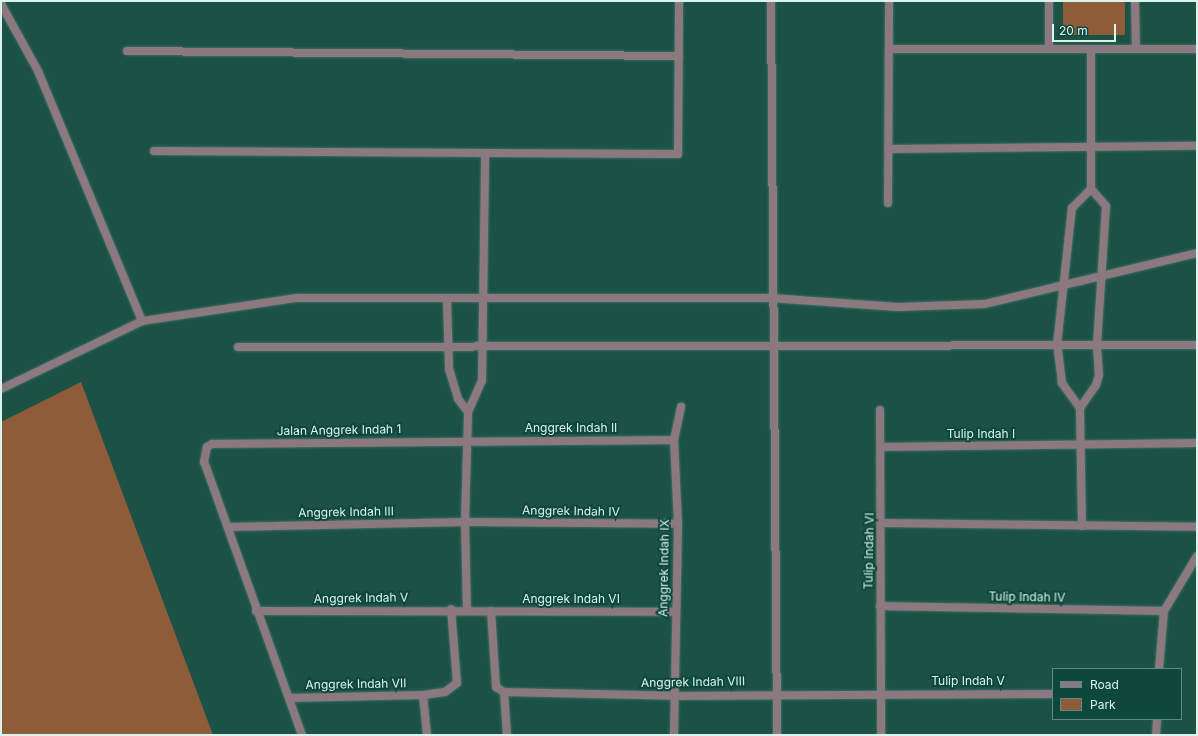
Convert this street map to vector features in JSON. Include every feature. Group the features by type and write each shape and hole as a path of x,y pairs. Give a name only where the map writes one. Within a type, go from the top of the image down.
{"street":[{"path":"154,151 678,154 679,1"},
{"path":"771,1 771,298 774,346 777,735"},
{"path":"888,203 889,1"},
{"path":"1049,1 1049,49"},
{"path":"1135,1 1136,49"},
{"path":"1,4 38,70 142,321"},
{"path":"889,49 1197,49"},
{"path":"1082,526 1079,446 1080,408 1096,385 1097,345 1106,206 1091,189 1091,49"},
{"path":"127,51 679,56"},
{"path":"888,149 1197,146"},
{"path":"467,610 464,522 468,412 480,387 484,346 483,300 485,153"},
{"path":"1080,408 1062,383 1057,345 1065,287 1072,208 1091,189"},
{"path":"1,389 86,346 142,321 296,298 447,300 771,298 898,308 985,304 1065,287 1197,253"},
{"path":"447,300 448,347 453,385 468,412"},
{"path":"238,347 1197,345"},
{"name":"Anggrek Indah IX","path":"674,735 675,612 678,524 674,440 681,407"},
{"name":"Tulip Indah VI","path":"880,410 882,447 880,606 883,693 881,735"},
{"name":"Anggrek Indah II","path":"467,440 674,440"},
{"name":"Jalan Anggrek Indah 1","path":"228,528 204,462 203,452 212,444 467,440"},
{"name":"Tulip Indah I","path":"882,447 1079,446 1197,443"},
{"name":"Anggrek Indah IV","path":"464,522 678,524"},
{"name":"Anggrek Indah III","path":"228,528 464,522"},
{"path":"881,523 1197,527"},
{"path":"228,528 256,611 290,698 302,735"},
{"path":"1159,668 1164,611 1197,556"},
{"name":"Tulip Indah IV","path":"880,606 1164,611"},
{"name":"Anggrek Indah VII","path":"290,698 423,695 445,692 457,683 451,609"},
{"name":"Anggrek Indah V","path":"256,611 467,610"},
{"name":"Anggrek Indah VI","path":"467,610 675,612"},
{"path":"491,611 496,687 504,692 507,735"},
{"name":"Anggrek Indah VIII","path":"504,692 674,696 776,693 883,693"},
{"name":"Tulip Indah V","path":"883,693 1052,694"},
{"path":"423,695 427,735"},
{"path":"1156,735 1157,720"}],"green space":[{"path":"1063,1 1125,1 1125,35 1063,35"},
{"path":"81,382 213,735 1,735 1,422"}]}
